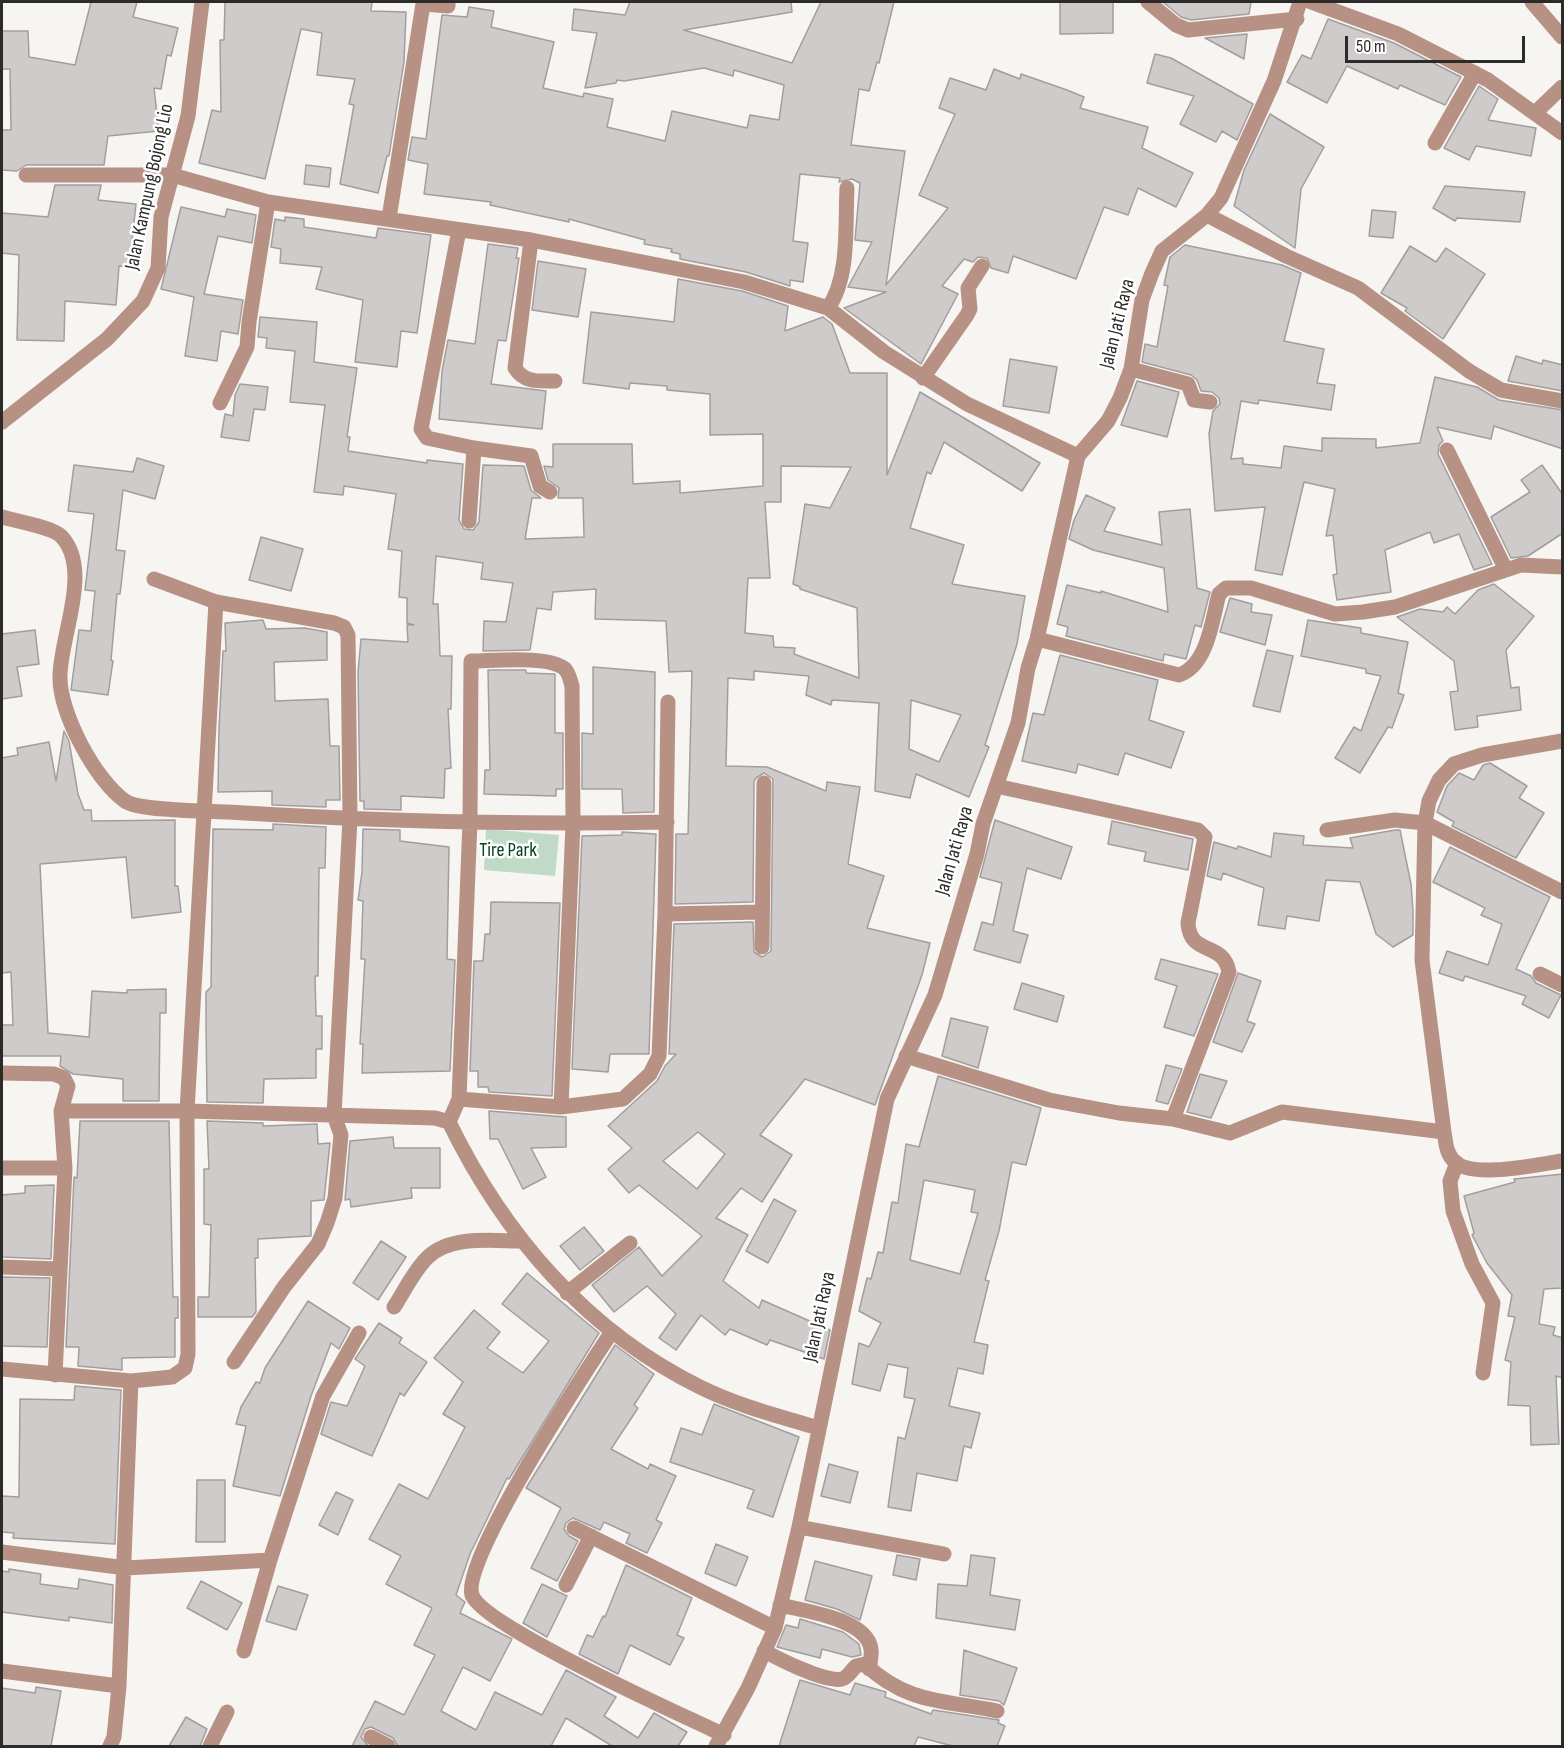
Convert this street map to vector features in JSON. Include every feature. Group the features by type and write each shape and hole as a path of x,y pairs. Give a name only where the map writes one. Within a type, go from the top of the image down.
{"street":[{"name":"Jalan Kampung Bojong Lio","path":"2,422 107,339 143,301 158,268 161,217 188,116 202,2"},
{"path":"389,218 423,4 448,6 448,2"},
{"path":"1148,2 1176,25 1188,30 1297,19"},
{"name":"Jalan Jati Raya","path":"720,1741 775,1628 800,1527 818,1428 888,1099 935,995 996,786 1018,723 1028,668 1037,639 1078,456 1108,421 1131,369 1142,300 1162,252 1207,215 1221,198 1274,81 1297,19 1300,2"},
{"path":"1311,2 1398,34 1475,73 1563,133"},
{"path":"1532,2 1563,37"},
{"path":"1435,143 1475,73"},
{"path":"1535,113 1563,87"},
{"path":"26,175 172,175 268,202 531,240 744,282 828,308 923,378 967,404 1078,456"},
{"path":"828,308 837,290 843,257 847,188"},
{"path":"220,403 247,347 268,202"},
{"path":"1207,215 1286,256 1358,288 1469,370 1501,390 1563,401"},
{"path":"459,230 421,429 427,438 474,448 531,456 539,483 550,492"},
{"path":"531,240 515,368 519,375 527,380 555,381"},
{"path":"923,378 968,315 970,309 968,288 982,266"},
{"path":"1131,369 1188,384 1194,400 1210,402"},
{"path":"469,521 474,448"},
{"path":"1447,450 1506,570"},
{"path":"2,517 60,534 70,546 75,564 67,639 60,673 60,696 98,774 128,803 204,811 350,819 573,824 667,822"},
{"path":"1037,639 1179,675 1190,671 1200,658 1220,594 1226,588 1251,588 1335,614 1395,607 1521,565 1563,567"},
{"path":"154,579 216,602 334,622 344,627 348,635 350,819 334,1115 341,1135 335,1198 318,1244 284,1287 234,1362"},
{"path":"2,1369 131,1381 172,1377 185,1368 188,1354 187,1111 216,602"},
{"path":"449,1122 459,1099 470,821 471,661 546,661 558,664 567,671 572,686 573,824 561,1107"},
{"path":"459,1099 561,1107 623,1099 650,1074 659,1056 665,914 668,702"},
{"path":"1563,741 1482,755 1454,764 1438,780 1429,801 1425,823 1422,960 1448,1151 1457,1163 1480,1170 1563,1161"},
{"path":"762,947 764,783"},
{"path":"996,786 1198,830 1205,837 1188,923 1189,935 1196,945 1216,951 1226,960 1228,972 1173,1119"},
{"path":"1327,830 1395,820 1425,823 1563,892"},
{"path":"665,914 762,912"},
{"path":"1540,974 1563,985"},
{"path":"906,1056 1049,1100 1119,1113 1173,1119 1230,1133 1282,1112 1444,1132"},
{"path":"2,1073 54,1074 64,1078 68,1086 61,1111 65,1168 55,1375"},
{"path":"61,1111 187,1111 334,1115 435,1118 449,1122 483,1183 522,1241 567,1293 611,1333 703,1388 764,1412 818,1428"},
{"path":"1457,1163 1450,1181 1453,1212 1472,1264 1493,1303 1484,1373"},
{"path":"2,1168 65,1168"},
{"path":"394,1307 428,1257 450,1244 476,1241 522,1241"},
{"path":"567,1293 630,1244"},
{"path":"2,1267 60,1269"},
{"path":"244,1651 270,1560 323,1396 359,1333"},
{"path":"611,1333 550,1425 472,1574 470,1588 473,1598 520,1636 720,1741"},
{"path":"110,1746 114,1737 119,1686 126,1568 131,1381"},
{"path":"800,1527 944,1554"},
{"path":"574,1528 775,1628"},
{"path":"566,1585 591,1536"},
{"path":"2,1552 126,1568 270,1560"},
{"path":"780,1605 857,1627 866,1637 871,1649 869,1668"},
{"path":"764,1651 802,1668 836,1679 846,1676 860,1664 869,1668 885,1683 915,1696 997,1711"},
{"path":"2,1671 119,1686"},
{"path":"210,1746 227,1712"},
{"path":"371,1737 388,1746"}],"green space":[{"name":"Tire Park","path":"486,829 559,835 555,876 484,870"}],"building":[{"path":"91,2 137,2 133,17 178,28 171,56 167,55 161,89 154,88 159,131 108,136 104,165 26,165 17,171 2,170 2,130 11,130 10,69 2,69 2,31 28,31 29,57 75,65"},
{"path":"225,2 372,2 371,11 406,12 404,62 389,156 387,156 378,193 340,184 354,105 349,104 355,79 317,75 322,33 301,29 265,179 199,163 212,110 221,112 220,40 224,40"},
{"path":"630,2 791,2 792,12 684,30 792,63 821,2 894,2 879,63 877,62 869,91 859,89 851,145 905,151 886,285 948,208 919,195 955,114 939,108 950,78 986,90 994,69 1020,79 1021,74 1067,90 1084,97 1080,108 1148,127 1142,148 1193,173 1176,207 1138,188 1128,215 1104,207 1076,279 1013,256 1008,273 991,268 987,258 978,257 973,262 964,259 942,286 958,294 921,364 844,308 886,292 848,287 872,242 855,240 860,183 852,179 839,182 840,178 800,174 793,241 808,243 803,282 790,280 790,286 746,272 680,259 680,254 671,252 672,249 644,244 645,240 569,219 569,222 490,205 491,202 424,194 428,164 408,160 412,137 426,139 442,15 467,17 469,7 494,11 491,27 554,42 543,88 583,97 584,93 613,99 607,127 665,141 672,111 747,128 750,115 779,120 784,85 734,70 733,76 704,68 624,81 617,80 616,83 585,88 597,33 572,30 574,9 625,15"},
{"path":"1060,2 1113,2 1113,33 1060,34"},
{"path":"1163,2 1251,2 1249,14 1191,20 1181,17"},
{"path":"1328,19 1394,43 1461,77 1445,105 1400,85 1398,89 1347,66 1327,103 1287,82 1302,55 1311,59"},
{"path":"1247,34 1244,59 1205,38"},
{"path":"1155,54 1171,58 1253,104 1237,140 1222,131 1216,142 1180,124 1194,96 1147,83"},
{"path":"1479,86 1498,99 1488,120 1536,128 1531,156 1476,146 1469,160 1444,148"},
{"path":"1270,114 1324,147 1301,189 1295,248 1234,206 1244,170"},
{"path":"306,165 331,168 329,187 304,184"},
{"path":"55,185 101,185 98,200 136,204 129,267 119,266 116,305 65,301 64,341 17,340 19,255 2,253 2,213 48,217"},
{"path":"1445,186 1525,192 1520,222 1457,218 1455,221 1433,208"},
{"path":"181,207 225,217 227,209 256,215 252,243 218,236 204,294 243,300 238,334 221,331 217,361 185,356 194,297 161,289"},
{"path":"1372,210 1396,212 1393,238 1369,236"},
{"path":"285,217 304,219 304,227 376,238 378,228 431,235 417,333 401,331 397,367 355,362 363,300 316,289 322,267 280,263 281,249 271,247 275,219 285,221"},
{"path":"488,244 518,248 516,258 519,258 506,341 498,340 491,384 546,391 542,429 439,419 442,371 448,340 475,344"},
{"path":"1185,245 1282,265 1301,273 1284,341 1324,349 1317,383 1335,385 1331,410 1259,400 1258,404 1241,401 1231,459 1243,458 1243,464 1281,468 1284,446 1322,451 1322,438 1376,439 1376,448 1420,443 1435,377 1477,387 1499,400 1563,410 1563,449 1494,426 1491,439 1437,427 1443,441 1439,445 1438,454 1492,564 1474,570 1459,534 1434,543 1430,532 1385,550 1391,592 1337,600 1333,575 1337,574 1333,535 1326,536 1335,489 1304,482 1282,575 1255,570 1265,507 1215,511 1209,434 1213,411 1220,404 1219,398 1212,392 1201,391 1197,380 1191,375 1142,362 1145,344 1157,347 1168,286 1164,285 1170,257"},
{"path":"1410,246 1436,262 1446,248 1485,274 1443,339 1405,311 1407,308 1381,293"},
{"path":"538,261 586,269 578,317 532,310"},
{"path":"678,279 742,291 788,306 785,331 823,317 832,324 850,373 887,373 887,475 920,392 1040,463 1022,491 944,442 931,474 927,472 910,528 964,545 952,584 1025,596 1017,644 985,745 989,747 969,797 916,774 910,798 875,791 879,703 832,700 831,705 806,695 809,676 754,671 754,680 728,678 726,766 767,767 826,791 827,782 860,787 848,864 884,876 867,928 930,943 922,975 875,1105 805,1079 760,1135 792,1155 762,1202 741,1188 716,1218 748,1235 723,1281 759,1308 762,1300 830,1330 824,1359 770,1340 767,1345 730,1329 725,1335 701,1315 676,1350 659,1338 676,1314 647,1286 614,1312 592,1285 639,1247 662,1276 702,1236 639,1185 629,1193 608,1169 632,1148 608,1126 657,1081 665,1066 676,1054 669,1054 674,924 753,922 754,952 762,957 771,951 773,779 764,773 754,782 753,902 675,904 676,834 688,834 692,671 669,672 666,621 595,619 596,589 553,592 551,610 537,608 530,650 483,651 484,621 506,622 513,583 481,579 483,563 436,556 433,604 438,604 440,656 452,656 451,709 448,709 451,768 445,769 444,798 401,796 401,810 364,809 364,801 360,801 358,672 361,639 408,642 407,625 414,625 407,623 407,598 399,597 402,551 388,549 396,494 344,486 343,495 314,492 325,405 290,402 295,351 266,348 267,338 258,337 260,317 317,322 314,362 357,368 347,437 350,437 348,451 427,463 427,460 463,464 459,520 464,529 473,530 479,522 483,465 524,466 531,490 541,498 532,498 525,539 584,537 583,498 558,498 559,488 548,480 544,466 553,467 553,444 632,444 633,484 680,481 680,493 763,486 763,434 710,435 710,394 667,390 667,386 630,383 629,389 583,383 591,312 674,322","holes":["781,466 851,467 830,508 805,504 793,584 800,589 857,608 859,678 794,654 795,648 774,647 773,636 745,633 748,578 770,578 765,502 781,502","911,700 961,715 939,762 909,749","698,1132 725,1154 697,1189 663,1161"]},
{"path":"1516,356 1542,364 1543,360 1563,365 1563,391 1508,381"},
{"path":"1010,359 1057,367 1049,413 1003,406"},
{"path":"1137,381 1179,392 1167,437 1121,425"},
{"path":"240,384 268,387 265,410 254,409 249,441 221,437 225,414 233,416 235,395"},
{"path":"137,458 164,466 155,499 123,490 116,550 125,551 120,594 117,594 111,660 113,661 108,695 71,690 79,630 91,631 95,591 85,590 94,514 68,511 74,465 133,472"},
{"path":"1542,465 1563,495 1563,533 1528,556 1511,558 1491,517 1530,492 1521,480"},
{"path":"1086,495 1115,508 1104,531 1162,545 1159,512 1190,509 1197,588 1210,592 1201,627 1195,625 1186,659 1164,654 1163,661 1066,636 1068,627 1057,624 1067,585 1101,593 1101,591 1168,612 1164,568 1093,550 1069,539 1074,520"},
{"path":"261,537 303,549 291,591 249,580"},
{"path":"1494,584 1534,616 1506,650 1511,688 1519,687 1521,710 1477,716 1478,727 1455,730 1450,692 1458,691 1454,661 1397,617 1420,609 1443,612 1447,607 1455,614 1478,590"},
{"path":"1230,598 1252,604 1251,612 1272,615 1265,645 1220,632"},
{"path":"263,620 266,629 305,628 327,632 327,660 274,662 275,701 328,699 330,746 339,746 340,800 326,800 326,807 272,805 272,791 218,792 223,651 226,651 225,623"},
{"path":"1308,620 1361,628 1361,633 1408,642 1398,693 1404,695 1392,728 1388,727 1360,773 1335,758 1354,727 1361,731 1381,676 1366,673 1366,669 1301,656"},
{"path":"35,630 39,664 17,667 22,696 2,699 2,634"},
{"path":"1267,650 1293,656 1280,712 1253,706"},
{"path":"1060,655 1158,680 1149,720 1184,732 1171,768 1125,753 1118,775 1078,764 1076,773 1022,761 1033,713 1044,715"},
{"path":"593,667 655,672 654,812 623,813 622,789 582,789 582,733 593,734"},
{"path":"488,670 526,670 526,673 555,674 555,733 563,733 563,789 556,789 556,796 484,794 485,770 490,770"},
{"path":"64,731 69,741 78,794 84,810 91,810 92,821 175,820 175,886 178,886 181,912 132,918 126,857 40,864 48,1033 89,1037 92,991 127,993 127,990 166,989 166,1013 160,1013 159,1101 123,1101 123,1079 73,1074 60,1066 61,1056 2,1056 2,1025 13,1025 11,972 2,973 2,758 18,755 17,748 49,742 56,781"},
{"path":"1490,763 1527,786 1519,798 1544,813 1516,858 1452,826 1454,822 1437,812 1447,786 1459,773 1474,780 1483,765"},
{"path":"995,820 1072,847 1061,879 1027,868 1013,931 1028,935 1020,963 974,950 982,922 993,925 1002,883 980,877"},
{"path":"1112,821 1193,839 1188,870 1144,861 1146,852 1108,844"},
{"path":"273,824 326,827 325,868 319,868 318,976 315,976 316,1016 322,1016 322,1049 316,1049 316,1078 264,1079 263,1103 207,1102 206,992 211,987 213,829 273,830"},
{"path":"363,829 400,830 400,841 449,847 447,959 455,960 450,1071 362,1073 363,1044 360,1044 365,959 361,959 363,901 358,900 362,872"},
{"path":"1400,830 1411,884 1413,935 1393,947 1376,934 1360,882 1326,880 1319,921 1287,916 1285,929 1258,925 1264,888 1223,873 1221,880 1207,876 1214,842 1237,849 1238,846 1271,857 1274,833 1304,836 1303,845 1353,848 1350,838"},
{"path":"622,832 656,834 649,1054 610,1054 608,1072 572,1069 582,836 622,835"},
{"path":"1450,847 1550,897 1516,969 1531,976 1536,983 1561,995 1549,1018 1522,1004 1526,996 1465,976 1463,981 1439,973 1447,951 1488,965 1502,924 1481,915 1485,908 1433,882"},
{"path":"491,902 560,903 552,1096 489,1092 488,1087 478,1087 478,1071 470,1071 474,961 483,961 485,934 490,934"},
{"path":"1161,959 1218,974 1194,1036 1164,1027 1177,986 1155,979"},
{"path":"1238,973 1261,981 1247,1021 1255,1024 1242,1052 1213,1042"},
{"path":"1022,983 1064,996 1057,1022 1014,1009"},
{"path":"951,1018 988,1027 978,1068 942,1056"},
{"path":"1166,1065 1182,1069 1168,1104 1156,1101"},
{"path":"1200,1074 1227,1081 1211,1118 1187,1112"},
{"path":"938,1076 1041,1108 1026,1165 1012,1162 999,1231 985,1280 989,1281 974,1342 988,1345 983,1374 958,1368 949,1406 980,1413 971,1448 964,1446 957,1481 917,1473 911,1511 888,1507 898,1437 905,1439 915,1399 904,1397 908,1368 888,1364 880,1391 852,1384 859,1343 869,1347 881,1323 859,1311 867,1278 871,1279 878,1252 883,1253 892,1202 898,1203 906,1144 919,1147","holes":["924,1180 975,1190 971,1212 978,1213 960,1274 910,1260"]},
{"path":"489,1111 566,1117 566,1147 531,1148 546,1177 523,1189 498,1139 490,1139"},
{"path":"80,1121 169,1121 173,1297 178,1297 178,1318 175,1318 175,1357 122,1358 122,1370 78,1366 79,1347 66,1347 74,1177 77,1178"},
{"path":"207,1121 263,1123 263,1126 317,1124 318,1144 330,1143 324,1200 311,1201 311,1236 258,1239 258,1258 255,1258 256,1312 252,1317 198,1317 198,1297 209,1297 211,1225 204,1224 204,1169 209,1169"},
{"path":"393,1137 394,1148 440,1148 440,1188 411,1188 412,1198 351,1207 350,1199 345,1200 350,1141"},
{"path":"1563,1174 1563,1288 1544,1289 1539,1324 1555,1327 1553,1335 1563,1338 1563,1378 1556,1376 1559,1444 1531,1445 1530,1406 1508,1405 1511,1362 1505,1360 1515,1317 1508,1316 1512,1295 1487,1263 1472,1235 1474,1233 1464,1196 1515,1182 1514,1179"},
{"path":"54,1185 51,1259 2,1257 2,1195 25,1193 25,1186"},
{"path":"774,1199 796,1211 768,1263 746,1251"},
{"path":"584,1227 604,1251 580,1270 560,1246"},
{"path":"381,1241 406,1257 378,1300 353,1283"},
{"path":"527,1273 599,1333 509,1479 507,1478 470,1554 456,1595 465,1602 460,1613 512,1639 490,1681 463,1667 441,1711 476,1730 495,1692 542,1715 566,1670 616,1697 604,1716 638,1738 654,1713 687,1732 678,1746 612,1746 566,1718 551,1746 398,1746 393,1738 371,1727 365,1729 361,1737 368,1746 352,1746 375,1701 404,1715 435,1655 414,1645 432,1608 386,1584 401,1556 369,1539 399,1484 428,1499 465,1427 443,1414 463,1382 434,1358 474,1310 500,1332 487,1348 523,1373 549,1341 502,1304"},
{"path":"2,1277 50,1278 47,1347 2,1346"},
{"path":"308,1301 350,1328 339,1349 331,1343 311,1396 280,1496 233,1486 246,1426 236,1424 241,1407 256,1382 260,1383 265,1368"},
{"path":"379,1323 402,1338 399,1343 427,1362 404,1396 400,1393 372,1456 321,1434 331,1402 347,1406 365,1366 355,1359"},
{"path":"615,1345 654,1374 634,1405 638,1408 611,1449 648,1469 650,1464 676,1476 656,1520 662,1523 647,1553 626,1543 630,1534 604,1522 600,1530 573,1518 566,1523 564,1529 569,1536 578,1541 557,1581 531,1568 561,1508 526,1488"},
{"path":"75,1386 121,1390 115,1544 13,1538 14,1533 2,1532 2,1496 19,1497 20,1399 74,1400"},
{"path":"714,1404 799,1437 773,1517 747,1508 754,1490 670,1462 681,1428 702,1435"},
{"path":"829,1464 858,1472 850,1503 821,1496"},
{"path":"197,1480 225,1480 225,1542 196,1542"},
{"path":"336,1492 353,1500 338,1535 319,1525"},
{"path":"716,1544 748,1557 736,1586 705,1573"},
{"path":"897,1555 920,1559 916,1580 893,1575"},
{"path":"971,1555 995,1558 990,1595 1020,1600 1015,1630 936,1618 938,1584 967,1586"},
{"path":"815,1561 872,1576 860,1620 837,1609 805,1600"},
{"path":"626,1565 692,1598 677,1635 684,1638 670,1665 630,1645 618,1674 579,1654 587,1635 593,1637 603,1616 605,1617"},
{"path":"9,1569 41,1574 40,1584 78,1589 79,1579 113,1585 112,1623 69,1617 69,1621 2,1612 2,1571 9,1572"},
{"path":"201,1581 242,1603 227,1630 187,1608"},
{"path":"542,1584 567,1596 547,1637 523,1623"},
{"path":"278,1586 308,1595 296,1630 266,1621"},
{"path":"800,1619 843,1632 859,1644 861,1655 852,1657 822,1649 820,1658 777,1647 786,1625 798,1628"},
{"path":"964,1650 1017,1668 1004,1705 999,1701 960,1695"},
{"path":"800,1680 850,1695 855,1683 886,1692 885,1697 931,1714 933,1710 999,1720 998,1723 1005,1726 997,1746 953,1746 918,1737 914,1746 779,1746"},
{"path":"36,1687 61,1691 51,1746 2,1746 2,1688 35,1693"},
{"path":"186,1717 207,1729 200,1746 169,1746"}]}
